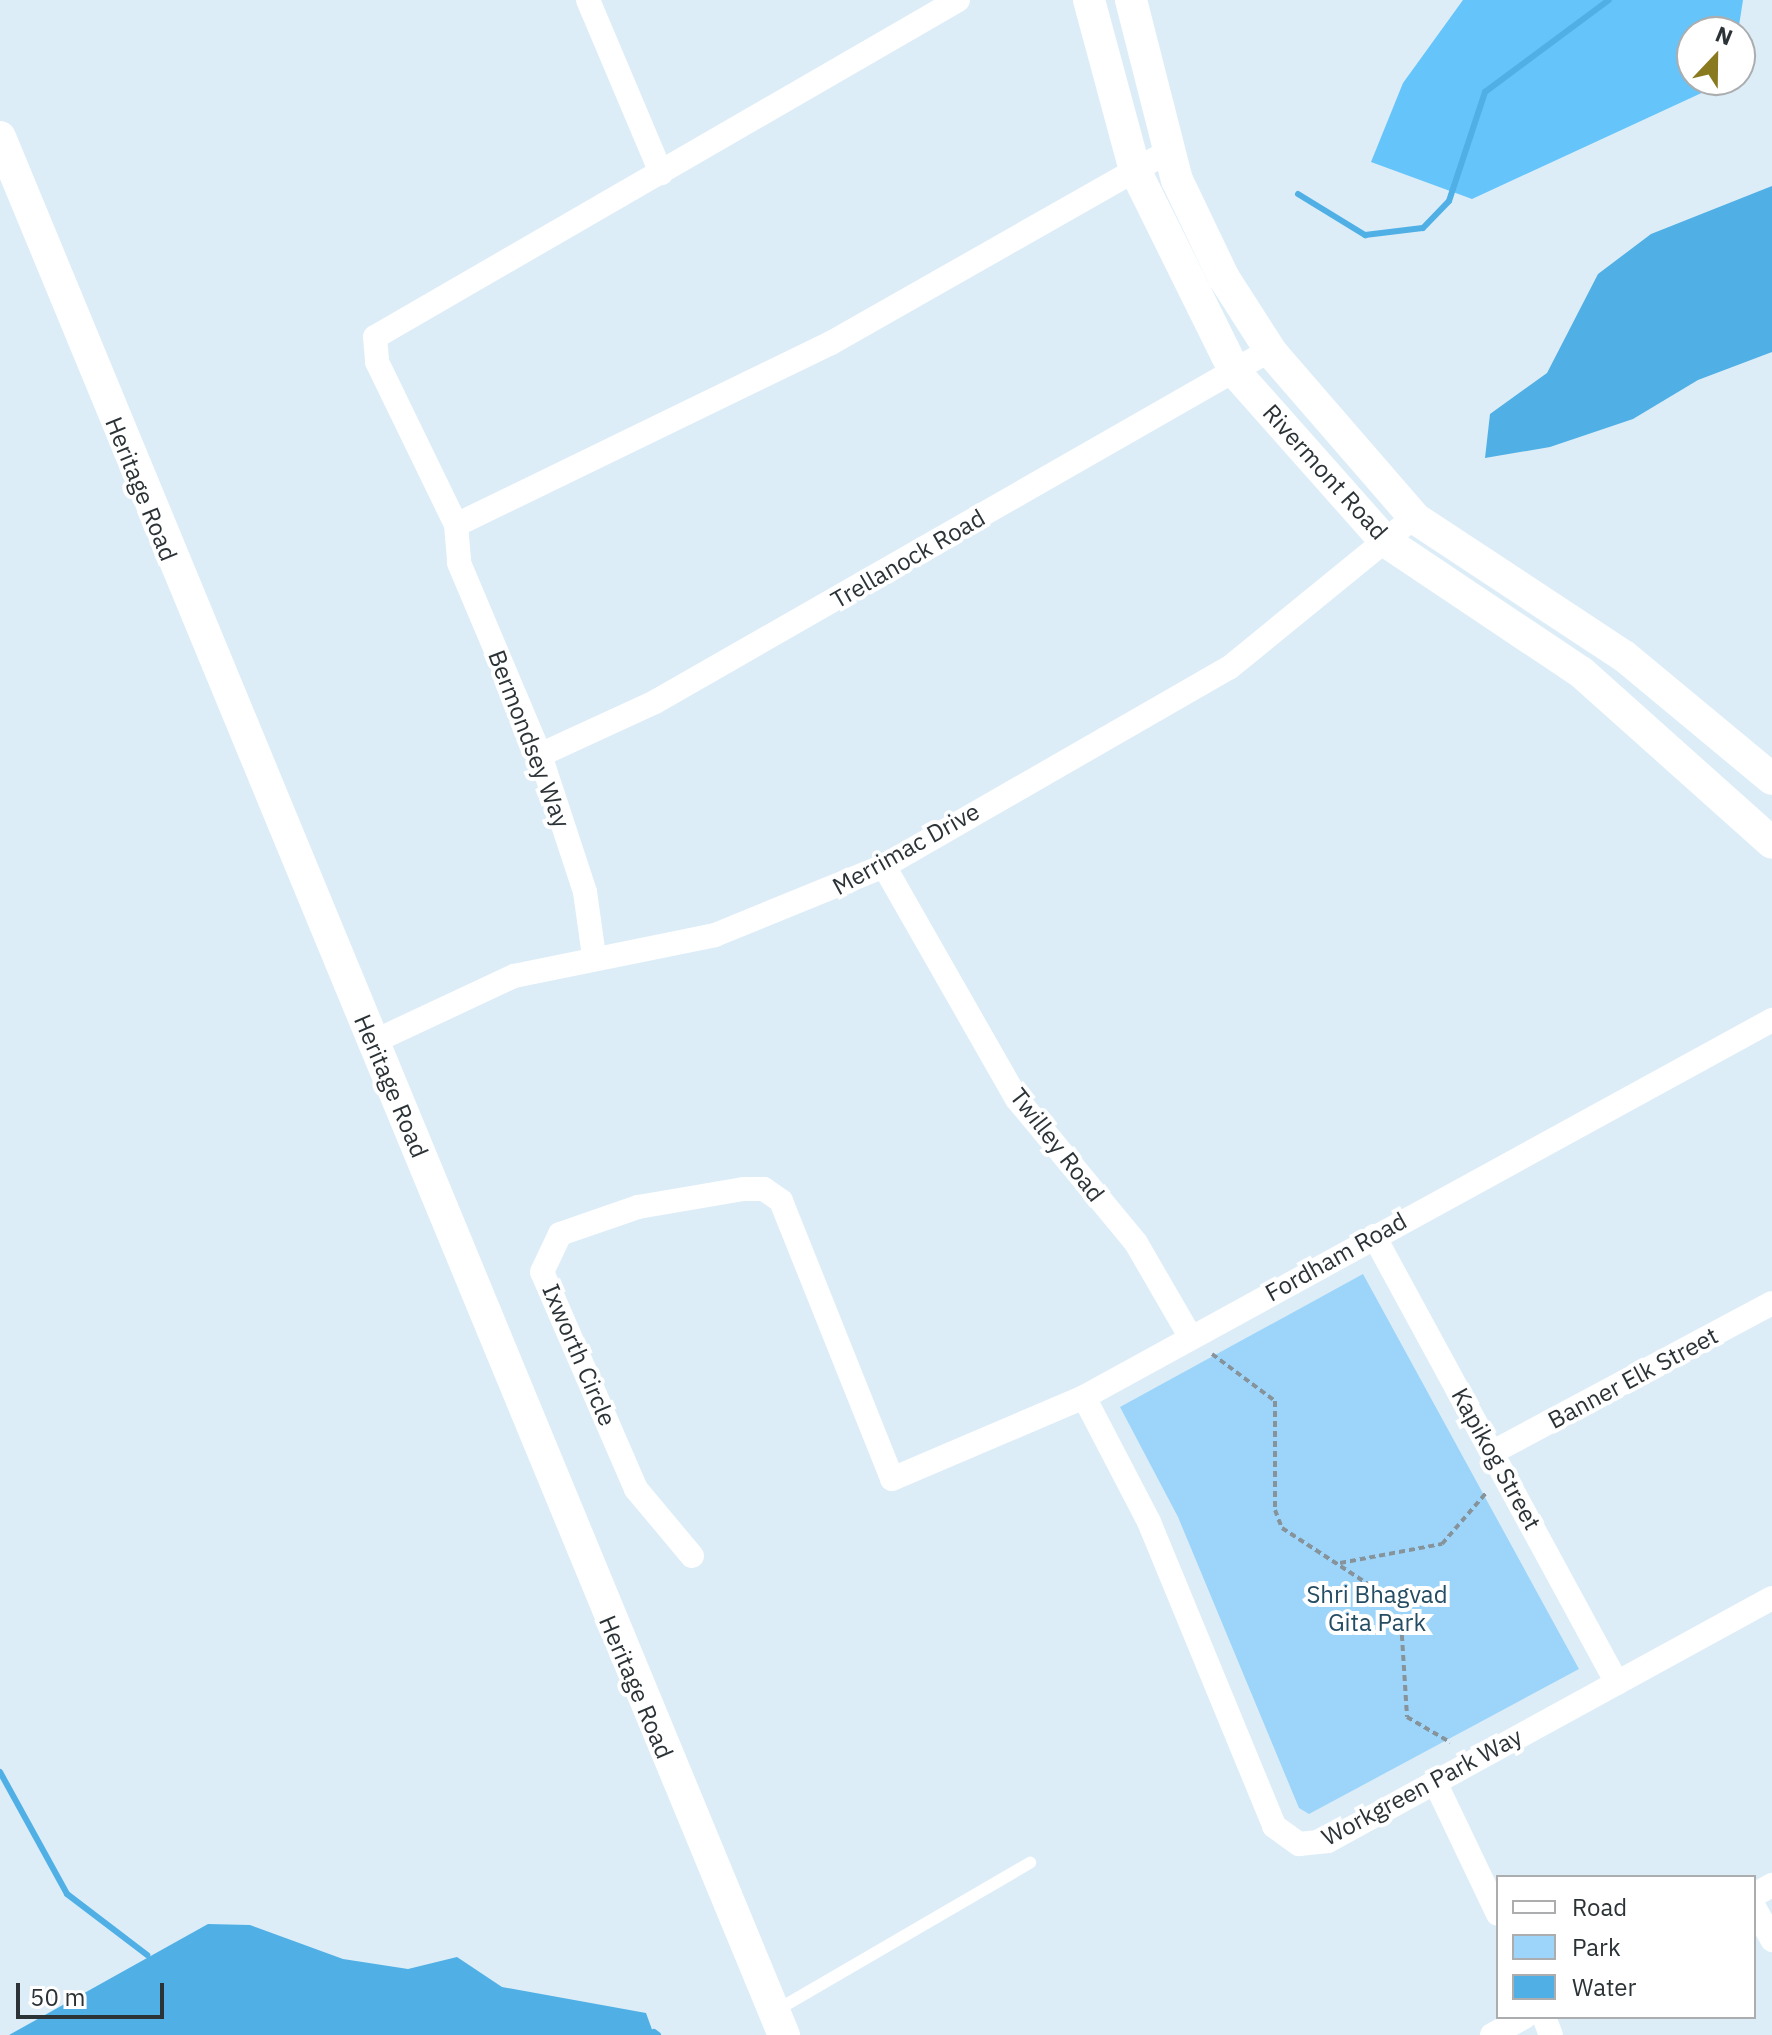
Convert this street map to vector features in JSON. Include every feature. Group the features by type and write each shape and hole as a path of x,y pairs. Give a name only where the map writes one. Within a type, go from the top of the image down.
{"street":[{"path":"588,0 661,173"},
{"path":"958,0 375,337 377,362 456,525 831,343 1167,152"},
{"name":"Rivermont Road","path":"1089,0 1135,170 1174,260 1235,372 1385,541 1581,672 1772,843"},
{"name":"Rivermont Road","path":"1131,0 1167,152 1224,278 1270,350 1414,517 1624,656 1772,779"},
{"name":"Heritage Road","path":"0,137 779,2023"},
{"name":"Trellanock Road","path":"540,755 655,702 1270,350"},
{"name":"Merrimac Drive","path":"373,1042 514,976 765,920 884,866 1229,668 1414,517"},
{"name":"Bermondsey Way","path":"456,525 459,563 540,755 585,892 594,956"},
{"name":"Twilley Road","path":"884,866 1017,1099 1136,1243 1190,1336"},
{"name":"Fordham Road","path":"892,1479 1084,1397 1190,1336 1772,1020"},
{"name":"Ixworth Circle","path":"692,1556 636,1489 542,1272 560,1234 584,1222 743,1189 764,1189 781,1201 892,1479"},
{"name":"Kapikog Street","path":"1374,1236 1617,1683"},
{"name":"Banner Elk Street","path":"1493,1452 1772,1303"},
{"name":"Workgreen Park Way","path":"1084,1397 1149,1522 1280,1832 1299,1844 1328,1841 1772,1598"},
{"path":"1435,1782 1496,1910"},
{"path":"1756,1911 1772,1940"},
{"path":"1492,2035 1520,2019"}],"lane":[{"path":"779,2023 1030,1863"}],"path":[{"path":"1212,1354 1273,1396 1276,1516 1293,1537 1338,1563 1403,1609 1407,1717 1450,1742"},
{"path":"1338,1563 1442,1544 1486,1493"}],"green space":[{"name":"Shri Bhagvad Gita Park","path":"1363,1274 1579,1669 1309,1814 1299,1808 1178,1517 1120,1407"}],"shaded area":[{"path":"1463,0 1743,0 1740,16 1676,16 1676,96 1695,96 1472,199 1371,162 1403,83"}],"water":[{"path":"1772,186 1772,352 1698,380 1633,419 1550,447 1485,458 1490,414 1547,373 1598,274 1651,234"},
{"path":"208,1924 250,1925 343,1959 408,1969 457,1957 502,1987 646,2013 654,2035 9,2035"}],"waterway":[{"path":"1298,194 1365,235 1423,228 1449,201 1485,92 1609,0"},
{"path":"0,1772 67,1894 147,1955"},
{"path":"654,2032 658,2035"}]}
